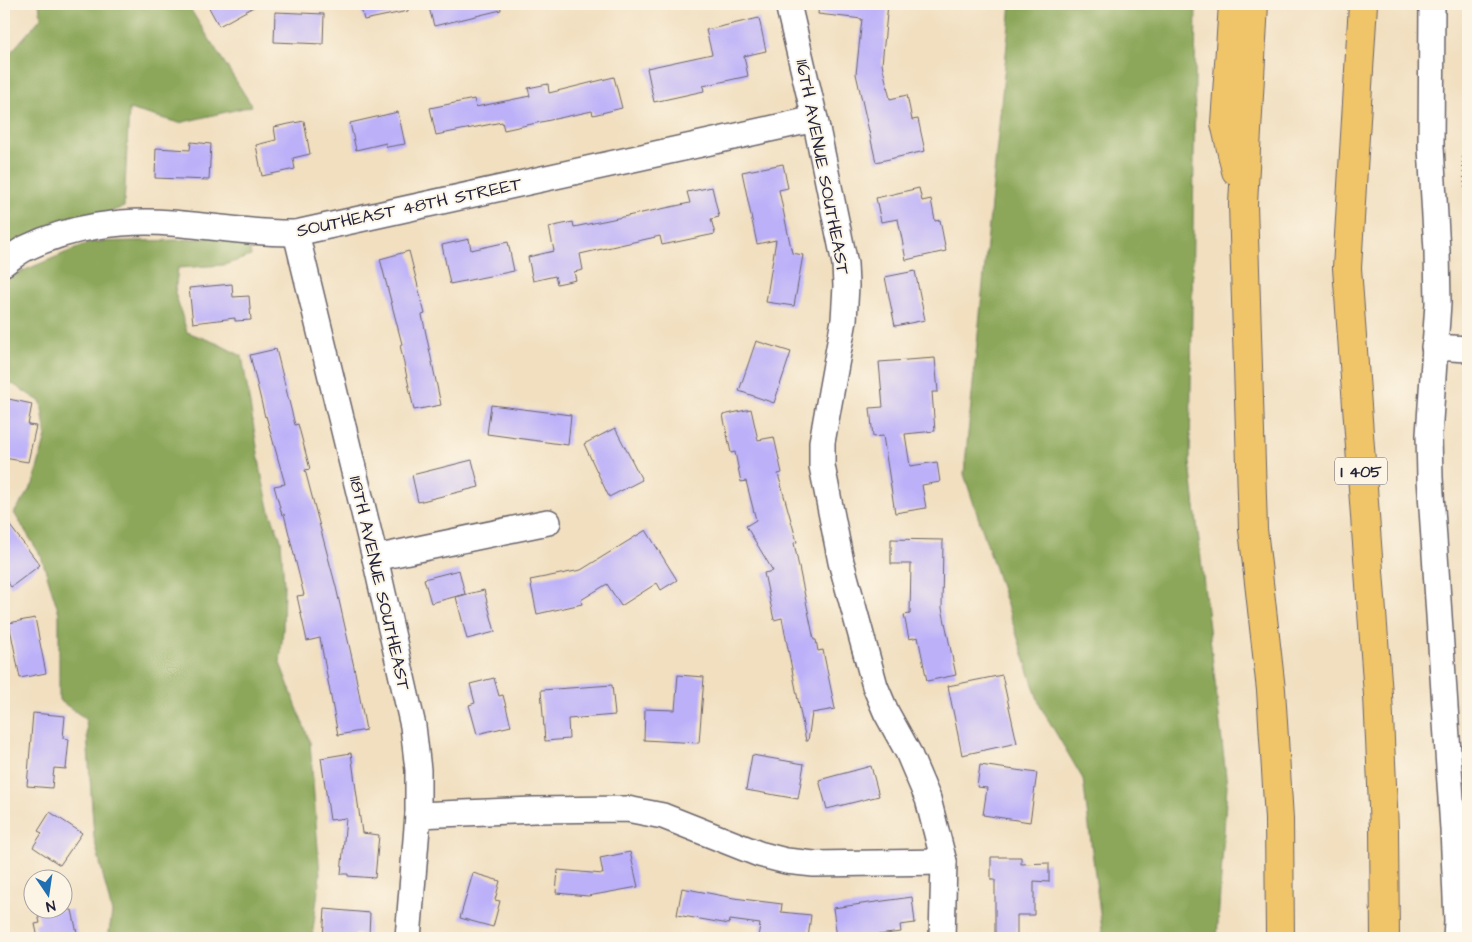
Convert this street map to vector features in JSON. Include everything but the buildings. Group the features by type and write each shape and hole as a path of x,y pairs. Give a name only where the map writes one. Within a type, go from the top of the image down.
{"highway":[{"path":"1232,4 1225,123 1243,204"},
{"path":"1254,4 1243,204 1253,529 1271,690 1279,819 1280,938"},
{"name":"I 405","path":"1363,4 1348,268 1378,695 1384,829 1385,938"}],"street":[{"name":"116TH AVENUE SOUTHEAST","path":"788,4 815,118 845,264 844,320 822,442 822,466 841,562 875,686 886,712 908,752 928,799 944,862 942,938"},
{"path":"1432,4 1431,147 1438,303 1429,435 1430,478 1453,829 1456,938"},
{"name":"SOUTHEAST 48TH STREET","path":"4,263 25,249 55,237 93,227 126,223 169,223 271,233 296,233 815,118"},
{"name":"118TH AVENUE SOUTHEAST","path":"296,233 375,558 413,726 418,770 418,815 408,938"},
{"path":"1434,346 1468,349"},
{"path":"375,558 548,522"},
{"path":"418,815 534,810 627,809 663,816 759,854 786,861 814,864 944,862"}],"path":[{"path":"1468,87 1463,161 1468,220"}],"green space":[{"path":"39,4 187,4 252,106 179,123 129,109 124,207 18,242 4,256 4,60 41,18"},
{"path":"1011,4 1196,4 1190,463 1227,785 1217,938 1103,938 1083,779 1040,706 964,474"},
{"path":"215,237 248,239 251,256 224,265 178,268 175,293 187,332 216,343 242,356 262,477 270,512 281,540 284,585 280,663 310,742 320,875 312,938 108,938 112,913 94,838 86,719 59,700 59,613 41,556 14,513 33,484 46,436 41,402 11,383 4,386 4,279 91,242 181,240"}]}
